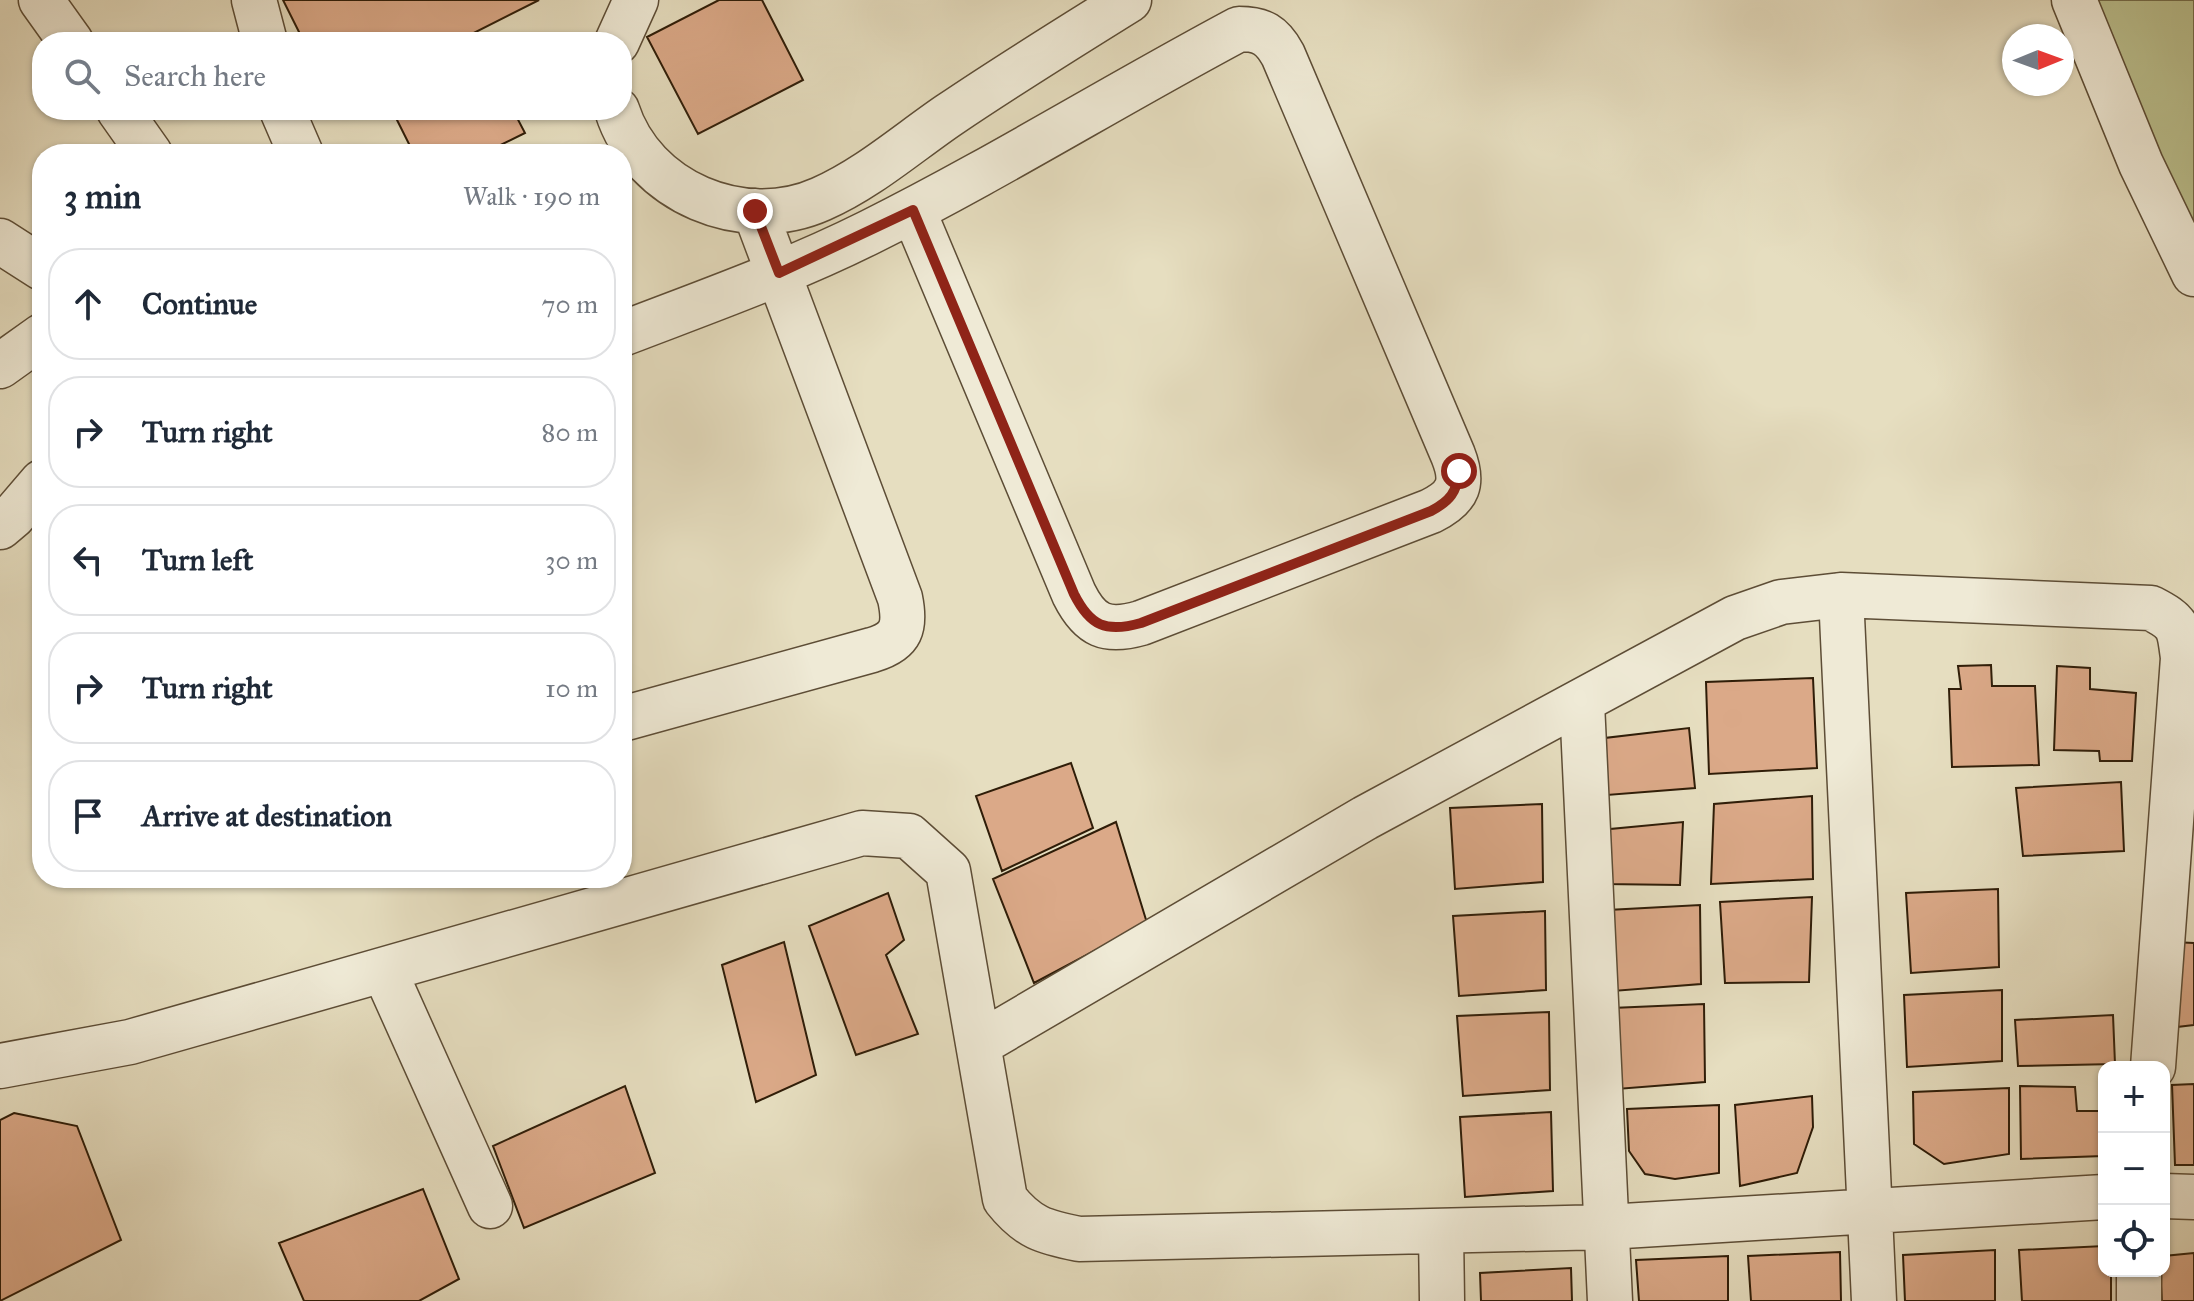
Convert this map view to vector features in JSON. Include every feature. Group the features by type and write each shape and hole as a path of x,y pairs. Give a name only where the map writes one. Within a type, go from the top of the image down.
{"street":[{"path":"41,0 64,32"},
{"path":"254,0 262,32"},
{"path":"622,32 636,0"},
{"path":"632,147 657,173 688,194 723,207 755,211 789,209 820,200 849,184 1004,77 1129,0"},
{"path":"2074,0 2141,164 2194,274"},
{"path":"632,330 842,245 913,210 1239,29 1257,29 1274,38 1283,55 1453,455 1459,471 1457,488 1447,503 1431,511 1141,623 1121,629 1100,626 1083,613 1074,594 913,210"},
{"path":"126,120 143,144"},
{"path":"286,120 297,144"},
{"path":"632,716 888,645 900,633 904,617 900,598 755,211"},
{"path":"0,241 32,262"},
{"path":"0,366 32,343"},
{"path":"0,527 27,501 27,485"},
{"path":"1841,595 1874,1301"},
{"path":"979,1044 1365,818 1735,618 1781,602 1841,595 2151,608 2170,618 2179,631 2183,658 2153,1061"},
{"path":"1582,703 1610,1301"},
{"path":"0,1066 130,1042 862,833 909,836 948,871 1005,1199 1020,1218 1043,1232 1079,1239 1607,1227 2098,1197"},
{"path":"384,970 490,1206"},
{"path":"2170,1196 2194,1197"},
{"path":"1441,1231 1442,1301"},
{"path":"2139,1277 2139,1301"}],"green space":[{"path":"2065,0 2194,0 2194,283"}],"building":[{"path":"283,0 539,0 476,32 299,32"},
{"path":"719,0 762,0 803,80 698,134 647,37"},
{"path":"397,120 518,120 525,133 502,144 409,144"},
{"path":"1991,665 1992,686 2035,686 2039,765 1952,767 1949,689 1961,689 1958,666"},
{"path":"2057,666 2090,668 2090,689 2136,693 2132,761 2100,761 2099,751 2054,750"},
{"path":"1813,678 1817,768 1709,774 1706,682"},
{"path":"1689,728 1695,788 1607,795 1605,738"},
{"path":"1071,763 1093,828 1002,871 976,796"},
{"path":"2121,782 2124,851 2023,856 2016,788"},
{"path":"1812,796 1813,879 1711,884 1714,804"},
{"path":"1542,804 1543,882 1455,889 1450,808"},
{"path":"1116,822 1147,923 1034,983 993,879"},
{"path":"1683,822 1680,885 1604,884 1600,830"},
{"path":"1998,889 1999,967 1911,973 1906,893"},
{"path":"888,893 904,940 886,955 918,1034 856,1055 809,926"},
{"path":"1812,897 1809,982 1725,983 1720,902"},
{"path":"1700,905 1701,984 1613,991 1608,910"},
{"path":"1545,911 1546,990 1459,996 1453,916"},
{"path":"784,942 816,1075 756,1102 722,965"},
{"path":"2173,942 2194,943 2194,1025 2168,1028"},
{"path":"2002,990 2002,1061 1907,1067 1904,995"},
{"path":"1704,1004 1705,1082 1617,1089 1612,1008"},
{"path":"1549,1012 1550,1090 1463,1096 1457,1016"},
{"path":"2113,1015 2115,1061 2098,1061 2098,1064 2018,1066 2015,1020"},
{"path":"2194,1084 2194,1165 2175,1165 2172,1085"},
{"path":"625,1086 655,1173 524,1228 493,1146"},
{"path":"2020,1086 2075,1087 2077,1111 2098,1111 2098,1156 2021,1159"},
{"path":"2009,1088 2009,1154 1944,1164 1914,1144 1913,1092"},
{"path":"1812,1096 1813,1127 1797,1173 1740,1186 1735,1105"},
{"path":"1719,1105 1719,1173 1675,1179 1645,1174 1629,1151 1627,1109"},
{"path":"1551,1112 1553,1191 1465,1197 1460,1117"},
{"path":"14,1113 77,1126 121,1240 0,1301 0,1120"},
{"path":"423,1189 459,1279 419,1301 304,1301 279,1243"},
{"path":"2098,1246 2098,1277 2111,1277 2111,1301 2022,1301 2019,1250"},
{"path":"1995,1250 1995,1301 1905,1301 1903,1255"},
{"path":"1840,1252 1841,1301 1751,1301 1748,1256"},
{"path":"2194,1253 2194,1301 2162,1301 2160,1277 2170,1277 2170,1255"},
{"path":"1728,1256 1728,1301 1639,1301 1636,1260"},
{"path":"1571,1268 1572,1301 1481,1301 1480,1273"}],"route":[{"path":"755,211 779,273 913,210 1074,594 1083,613 1100,626 1121,629 1141,623 1431,511 1447,503 1457,488 1459,471"}]}
